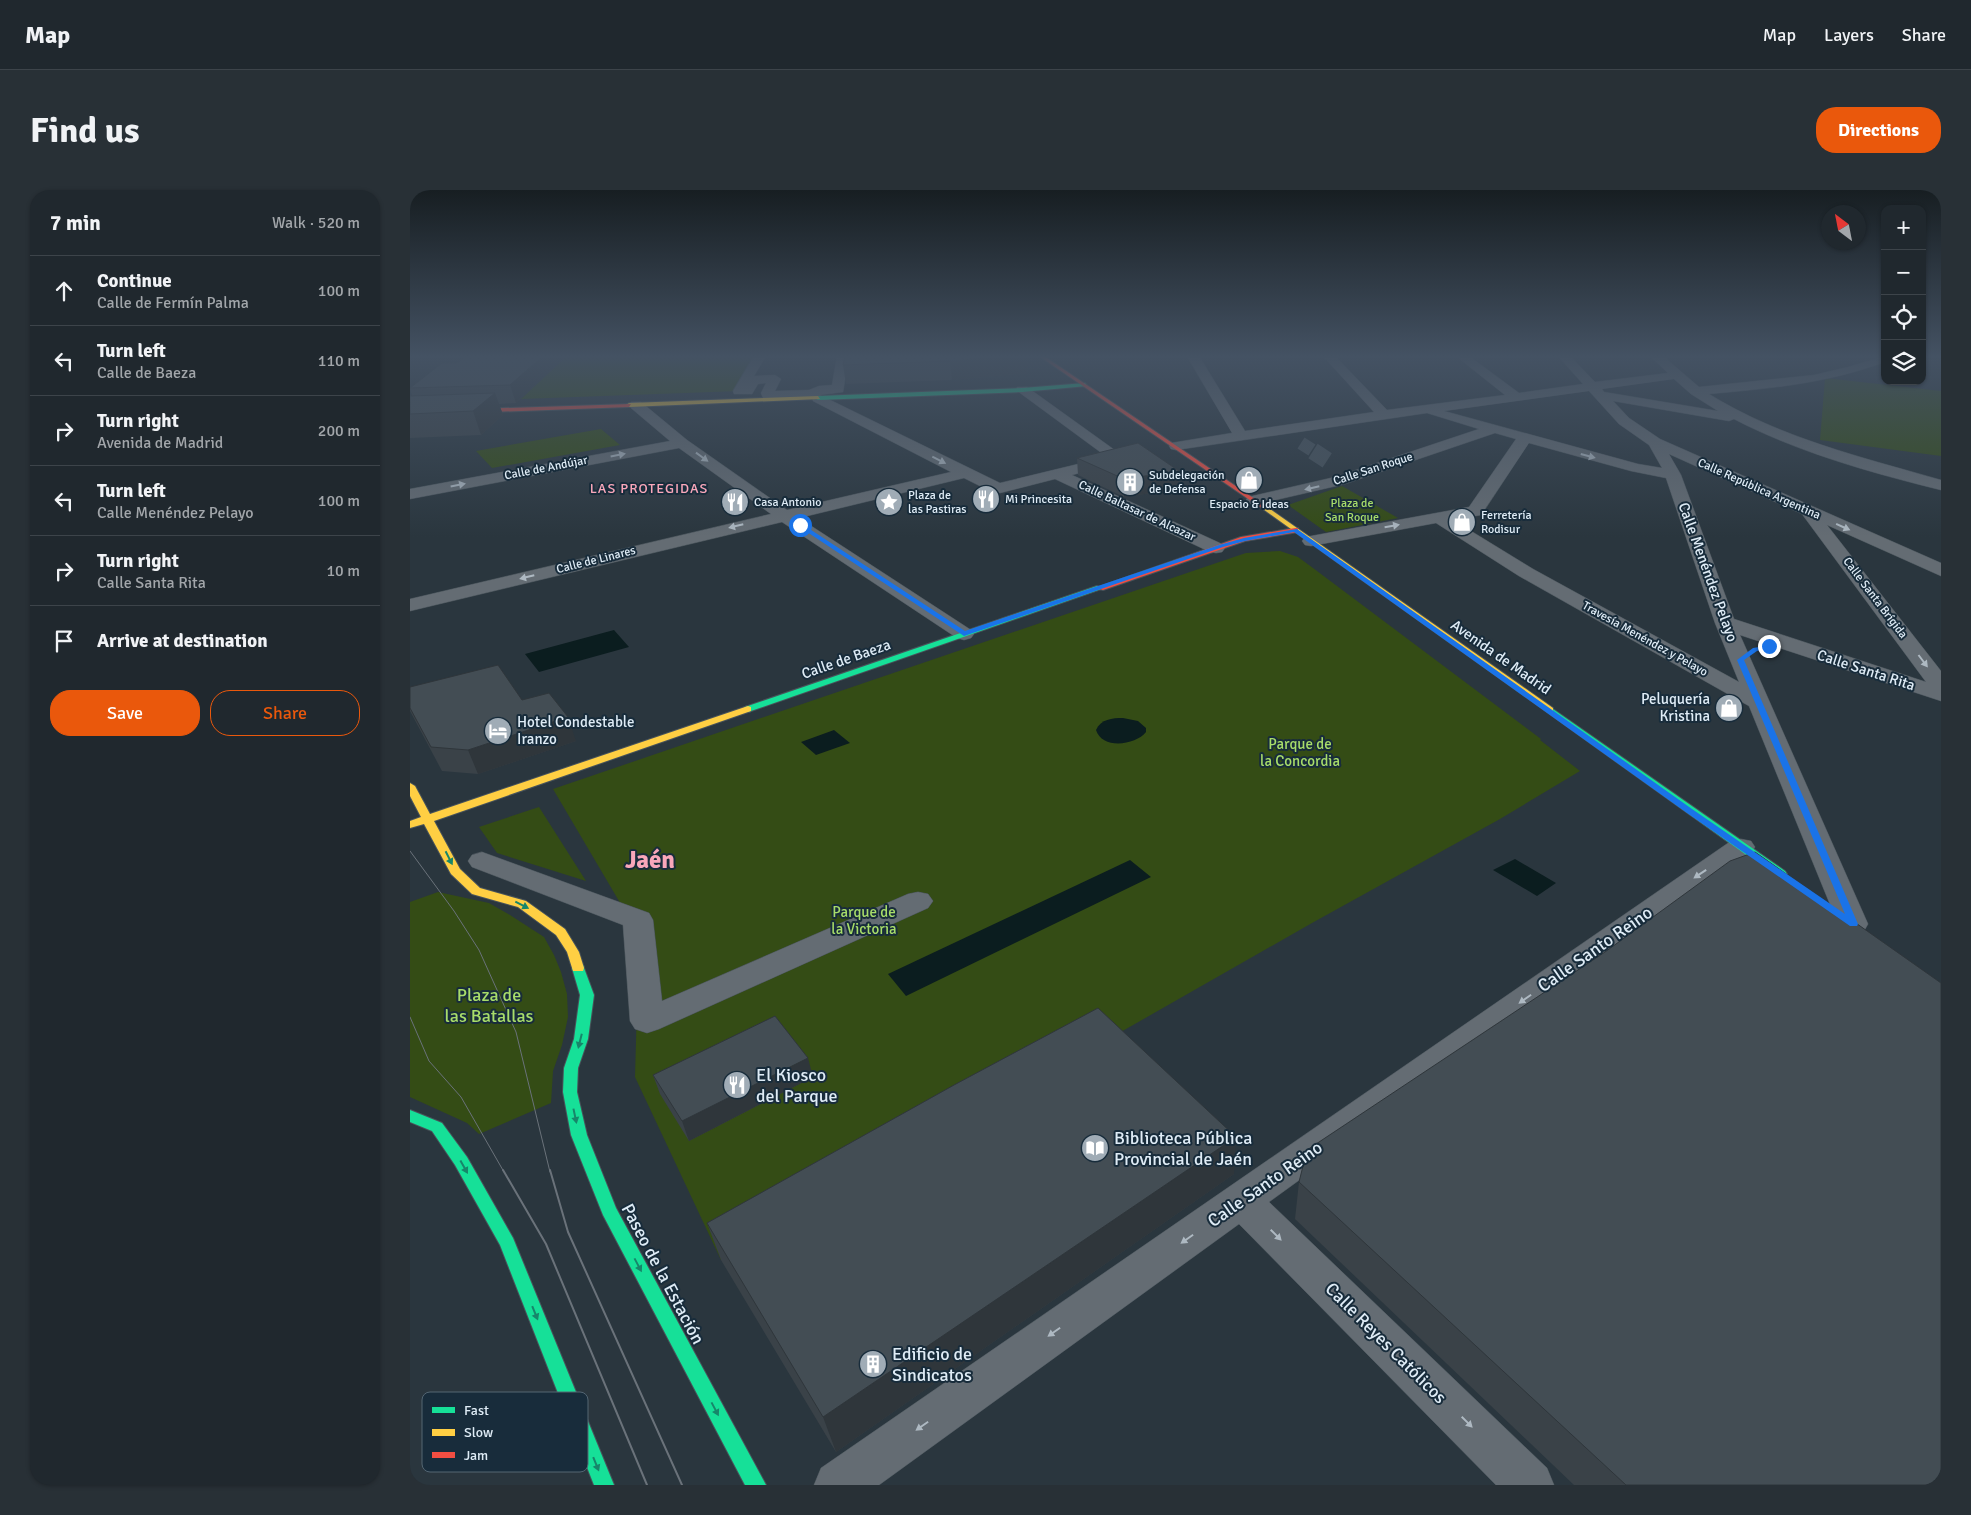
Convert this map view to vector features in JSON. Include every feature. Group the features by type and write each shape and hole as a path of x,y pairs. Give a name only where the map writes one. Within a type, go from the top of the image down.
{"street":[{"path":"650,416 682,443 783,515 964,634"},
{"path":"854,416 965,473 1000,488 1114,460 1115,456 1059,416"},
{"name":"Avenida de Madrid","path":"1132,416 1254,500 1789,880"},
{"path":"1229,416 1241,436"},
{"path":"1176,446 1374,416"},
{"path":"1446,416 1636,468 1674,475"},
{"name":"Calle República Argentina","path":"1620,416 1655,442 1941,570"},
{"path":"1725,416 1747,420"},
{"path":"1741,416 1792,440 1941,485"},
{"path":"1282,430 1301,442"},
{"name":"Calle San Roque","path":"1254,500 1354,476 1491,430"},
{"path":"1311,541 1475,511 1524,439"},
{"name":"Calle Menéndez Pelayo","path":"1655,442 1674,475 1694,539 1725,623 1851,922"},
{"name":"Calle de Andújar","path":"410,494 682,443"},
{"path":"1340,468 1354,476"},
{"name":"Calle de Linares","path":"410,605 965,473"},
{"name":"Calle Baltasar de Alcazar","path":"1057,474 1216,548"},
{"name":"Calle Santa Brígida","path":"1808,511 1941,686"},
{"name":"Travesía Menéndez y Pelayo","path":"1444,522 1528,573 1760,703"},
{"name":"Calle de Baeza","path":"410,825 1216,548 1244,539 1295,530"},
{"name":"Calle Santa Rita","path":"1725,623 1941,694"},
{"name":"Calle Santa Rita","path":"1740,660 1755,649 1769,646 1791,646"},
{"path":"410,786 427,820"},
{"name":"Paseo de la Estación","path":"427,820 455,871 476,891 522,904 561,932 573,952 586,995 581,1039 571,1068 570,1092 579,1135 609,1210 756,1485"},
{"name":"Calle Santo Reino","path":"838,1485 1740,847"},
{"path":"482,861 638,920 646,1021 918,901"},
{"path":"410,1116 437,1127 461,1160 507,1243 567,1392"},
{"name":"Calle Reyes Católicos","path":"1241,1201 1530,1485"},
{"path":"588,1445 604,1485"}],"green space":[{"path":"1822,416 1941,416 1941,456 1820,440"},
{"path":"601,429 620,445 492,468 476,451"},
{"name":"Plaza de San Roque","path":"1342,486 1398,518 1326,532 1288,505"},
{"name":"Parque de la Concordia","path":"1280,551 1298,557 1313,568 1541,739 1580,771 1500,819 1312,923 721,1260 635,1077 639,935 553,789 1246,553"},
{"path":"539,807 586,881 497,853 479,827"},
{"name":"Plaza de las Batallas","path":"438,892 489,903 544,937 561,972 567,994 568,1017 562,1045 553,1071 551,1103 479,1134 467,1123 410,1097 410,902"}],"shaded area":[{"path":"614,630 629,647 539,672 525,654"},
{"path":"1123,718 1138,721 1146,728 1146,732 1135,740 1120,743 1105,741 1099,736 1096,730 1101,723 1111,719"},
{"path":"834,730 850,743 816,755 801,742"},
{"path":"1515,859 1556,883 1537,896 1493,870"},
{"path":"1130,860 1151,877 906,996 888,974"}],"building":[{"path":"1138,443 1179,471 1124,479 1077,458"},
{"path":"498,665 522,700 549,693 568,717 468,750 431,747 410,708 410,687"},
{"path":"1755,852 1941,983 1941,1485 1626,1485 1299,1182 1307,1150 1605,952 1730,861"},
{"path":"1098,1008 1236,1137 823,1417 707,1223 954,1085"},
{"path":"775,1016 808,1058 682,1121 653,1075"}],"tunnel":[{"path":"1301,443 1315,452"},
{"path":"1313,451 1333,464"}],"tram line":[{"path":"410,851 454,911 479,950 516,1032 550,1172"},
{"path":"410,1017 429,1061 461,1097 504,1172"},
{"path":"503,1170 546,1244 647,1485"},
{"path":"550,1170 568,1232 682,1485"}],"traffic: fast":[{"path":"748,709 1100,588"},
{"path":"1550,710 1781,874"},
{"path":"578,968 587,995 581,1039 571,1068 570,1092 579,1135 609,1210 756,1485"},
{"path":"410,1116 437,1127 461,1161 507,1243 567,1392"},
{"path":"588,1445 604,1485"}],"traffic: slow":[{"path":"1265,508 1550,710"},
{"path":"410,825 748,709"},
{"path":"410,786 455,871 476,891 522,904 561,932 573,952 578,968"}],"traffic: jam":[{"path":"1130,416 1265,508"},
{"path":"1100,588 1244,539 1295,530"}],"place":[{"name":"Espacio & Ideas","path":"1249,480"},
{"name":"Subdelegación de Defensa","path":"1130,482"},
{"name":"Mi Princesita","path":"986,499"},
{"name":"Casa Antonio","path":"735,502"},
{"name":"Plaza de las Pastiras","path":"889,502"},
{"name":"Ferretería Rodisur","path":"1462,522"},
{"name":"Peluquería Kristina","path":"1729,708"},
{"name":"Hotel Condestable Iranzo","path":"498,731"},
{"name":"El Kiosco del Parque","path":"737,1085"},
{"name":"Biblioteca Pública Provincial de Jaén","path":"1095,1148"},
{"name":"Edificio de Sindicatos","path":"873,1364"}],"district":[{"name":"LAS PROTEGIDAS","path":"649,488"},
{"name":"Jaén","path":"650,859"}],"route":[{"path":"800,525 964,634 1221,546 1244,539 1295,530 1740,847 1853,924 1740,660 1755,649 1769,646"}],"park label":[{"name":"Parque de la Victoria","path":"864,920"}]}
